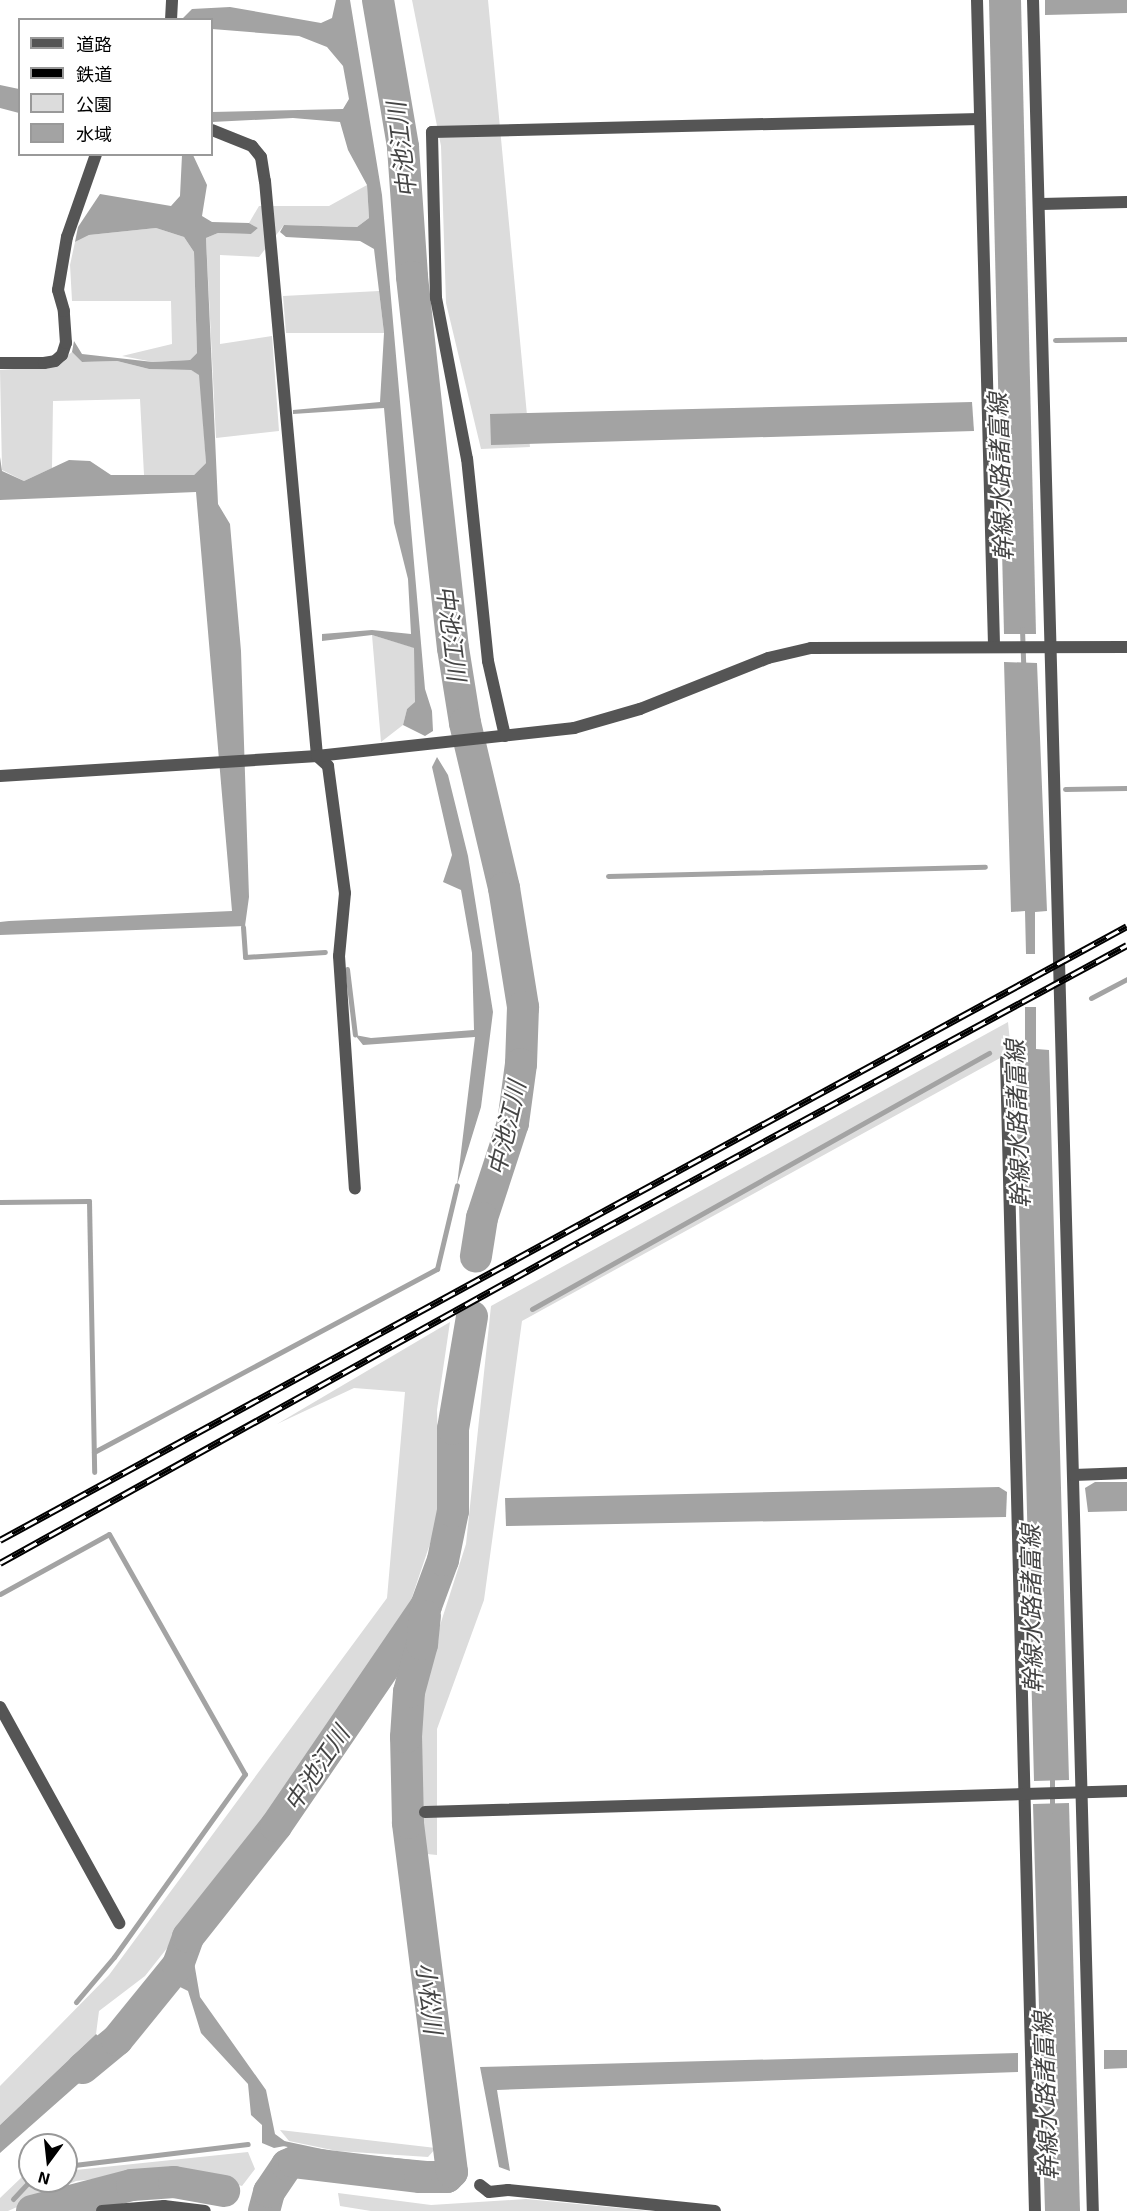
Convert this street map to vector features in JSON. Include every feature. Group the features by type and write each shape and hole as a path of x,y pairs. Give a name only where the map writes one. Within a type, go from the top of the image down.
{"street":[{"path":"171,18 172,0"},
{"path":"977,0 994,647"},
{"path":"1033,0 1041,204 1093,2211"},
{"path":"505,736 488,661 467,459 436,298 432,132 980,119"},
{"path":"213,130 252,146 261,157 265,180 317,756 328,766 345,893 339,956 355,1188"},
{"path":"0,363 44,363 55,361 62,355 66,343 64,311 58,290 67,237 95,156"},
{"path":"1041,204 1127,202"},
{"path":"0,776 317,756 448,744 604,721 768,658 811,648 1127,647"},
{"path":"1006,1059 1035,2211"},
{"path":"1074,1475 1127,1473"},
{"path":"0,1707 119,1923"},
{"path":"425,1812 1127,1791"},
{"path":"480,2184 489,2192 508,2190 715,2211"},
{"path":"102,2211 164,2206 205,2211"}],"green space":[{"path":"412,0 488,0 530,447 481,449 446,303 441,146"},
{"path":"367,185 369,218 357,227 284,225 259,257 220,255 220,344 272,336 279,431 216,438 206,238 218,233 251,234 258,228 249,223 259,206 329,206"},
{"path":"156,228 184,237 194,252 197,353 190,360 153,362 122,356 172,344 171,301 72,301 70,265 75,242 89,235"},
{"path":"379,291 384,333 286,333 283,296"},
{"path":"72,352 82,362 117,361 149,369 191,370 200,375 206,463 194,475 144,475 140,399 53,401 52,468 24,481 2,470 0,370 54,366"},
{"path":"372,635 415,648 415,703 407,709 403,725 381,742"},
{"path":"1008,1022 1011,1052 522,1321 484,1600 437,1729 437,1855 417,1853 411,1733 427,1666 466,1544 491,1306"},
{"path":"450,1322 437,1410 440,1514 408,1609 267,1822 145,1976 99,2011 96,2034 0,2125 0,2086 109,1975 387,1598 405,1392 354,1388 277,1424"},
{"path":"280,2130 436,2148 428,2157 337,2151 289,2141"},
{"path":"248,2152 255,2169 242,2186 187,2170 78,2181 78,2170"},
{"path":"18,2181 18,2193 49,2193 8,2211 0,2211 0,2198"},
{"path":"338,2193 431,2205 526,2199 650,2211 371,2211 340,2206"}],"water":[{"path":"336,0 350,0 382,195 425,689 432,711 433,731 425,736 403,725 407,709 415,702 414,648 372,635 322,641 322,634 372,630 411,634 408,579 394,523 384,408 293,414 293,410 380,402 384,333 374,249 360,241 286,237 280,232 284,225 357,227 369,218 367,185 348,150 340,122 293,118 213,122 213,112 343,109 349,99 343,66 327,47 299,36 213,29 213,18 183,18 192,9 230,7 321,23 332,18"},
{"path":"989,0 1021,0 1036,634 1004,634"},
{"path":"1045,0 1127,0 1127,13 1045,15"},
{"path":"0,85 18,89 18,113 0,108"},
{"path":"182,156 193,156 207,185 202,216 212,222 249,223 258,228 251,234 218,233 206,238 218,504 230,524 241,651 249,897 245,926 0,935 0,922 9,921 232,911 196,492 0,500 0,457 2,471 24,481 69,460 90,461 111,475 194,475 206,463 199,375 191,370 149,369 117,361 82,362 72,352 74,341 82,354 153,362 190,360 197,353 194,252 184,237 156,228 89,235 75,242 78,227 100,194 171,206 180,196"},
{"path":"972,402 974,431 491,445 490,414"},
{"path":"1004,662 1037,663 1047,911 1035,912 1035,954 1026,954 1025,911 1011,912"},
{"path":"437,757 448,775 468,856 493,1012 481,1107 457,1185 475,1037 363,1045 355,1035 371,1038 474,1030 472,953 461,890 443,882 452,855 432,767"},
{"path":"1025,1007 1036,1007 1036,1049 1049,1050 1069,1780 1034,1781 1015,1051 1025,1049"},
{"path":"1095,1482 1127,1482 1127,1511 1088,1512 1085,1488"},
{"path":"999,1487 1007,1492 1006,1517 506,1526 505,1498"},
{"path":"1069,1803 1080,2211 1045,2211 1033,1804"},
{"path":"194,1962 200,1997 266,2090 275,2134 290,2145 274,2148 262,2143 262,2125 251,2115 248,2084 201,2033 188,1991 180,1987"},
{"path":"112,2033 121,2046 23,2133 18,2133 18,2137 0,2153 0,2125 96,2034 103,2041"},
{"path":"1104,2050 1127,2050 1127,2068 1104,2069"},
{"path":"1018,2053 1018,2072 497,2090 510,2171 499,2167 480,2067"}],"waterway":[{"name":"中池江川","path":"378,0 403,147 412,277 453,648 465,723 504,888 523,1007 521,1064 513,1123 482,1218 476,1257"},
{"path":"1055,340 1127,339"},
{"name":"幹線水路諸富線","path":"1022,629 1023,667"},
{"path":"1065,789 1127,788"},
{"path":"608,876 985,867"},
{"path":"243,927 245,957 325,952"},
{"path":"347,969 355,1035"},
{"path":"1091,998 1127,979"},
{"path":"532,1309 989,1053"},
{"path":"94,1452 437,1269 457,1185"},
{"path":"0,1202 89,1201 94,1472"},
{"name":"中池江川","path":"83,2068 117,2040 178,1965 188,1937 276,1826 426,1606 443,1560 453,1511 453,1429 472,1317"},
{"path":"0,1594 109,1534 245,1774 114,1957 76,2002"},
{"name":"小松川","path":"264,2211 269,2192 287,2165 294,2162 420,2177 447,2177 452,2172 408,1823 406,1737 409,1692 422,1644 425,1616"},
{"name":"幹線水路諸富線","path":"1052,1775 1052,1811"},
{"path":"178,1965 189,1978"},
{"path":"283,2143 340,2155 427,2163"},
{"path":"78,2165 248,2144"},
{"path":"32,2211 132,2185 174,2182 224,2191"},
{"path":"13,2199 19,2193"}],"railway":[{"path":"0,1540 1127,926"},
{"path":"0,1563 579,1242 1127,945"}]}
